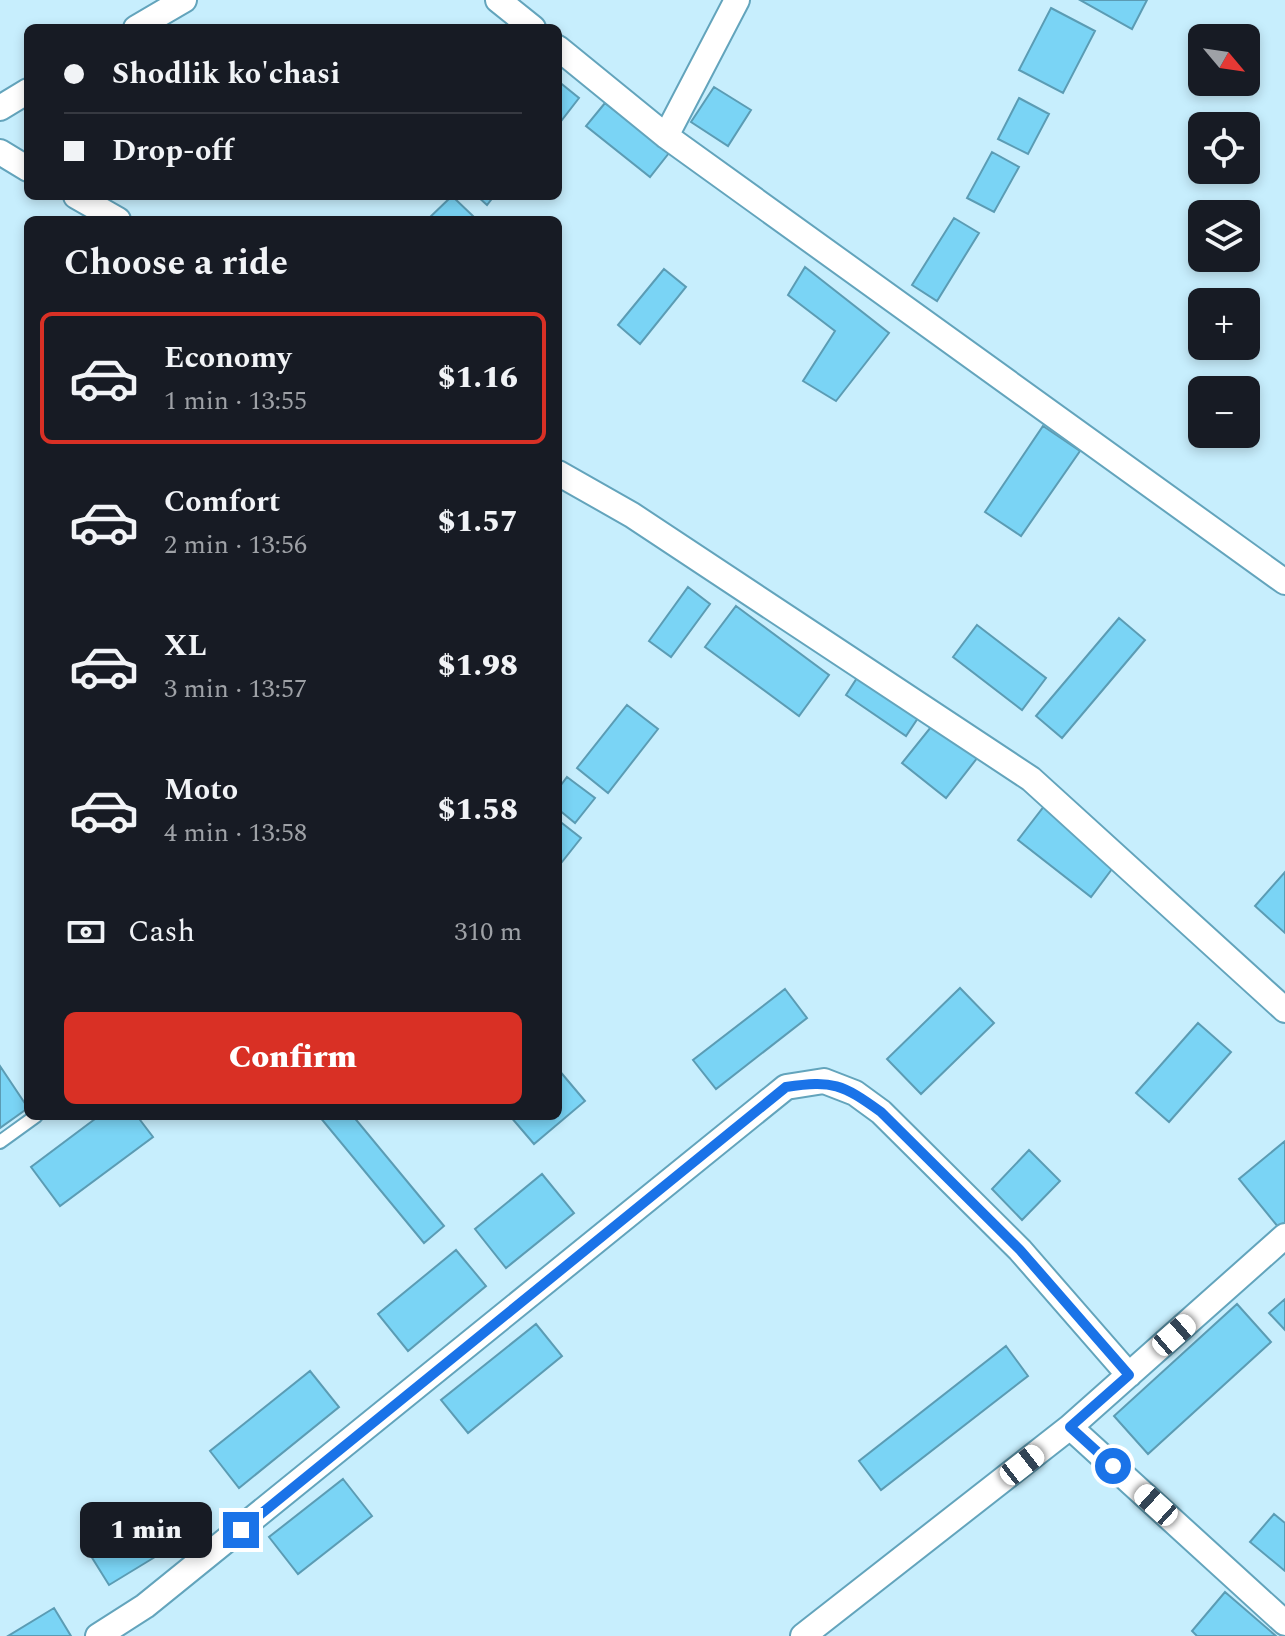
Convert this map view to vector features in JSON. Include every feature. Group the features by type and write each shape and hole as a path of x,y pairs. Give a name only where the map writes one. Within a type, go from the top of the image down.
{"street":[{"path":"143,24 184,0"},
{"path":"498,0 528,24"},
{"path":"666,136 737,0"},
{"path":"562,51 666,136 1285,582"},
{"path":"0,108 24,93"},
{"path":"0,152 24,167"},
{"path":"83,200 111,216"},
{"path":"562,475 632,515 1031,779 1285,1010"},
{"path":"98,1636 181,1577 786,1087 824,1081 855,1093 881,1112 1020,1250 1129,1375"},
{"path":"803,1636 1070,1427 1285,1236"},
{"path":"1070,1427 1285,1623"}],"lane":[{"path":"0,1142 30,1120"}],"building":[{"path":"1080,0 1147,0 1132,29"},
{"path":"1051,8 1095,31 1063,93 1019,70"},
{"path":"562,84 579,98 562,120"},
{"path":"714,87 751,110 728,146 691,122"},
{"path":"1019,98 1049,114 1028,154 998,139"},
{"path":"605,103 669,153 650,177 586,126"},
{"path":"992,152 1019,167 994,212 967,198"},
{"path":"448,200 456,200 473,216 431,216"},
{"path":"954,218 979,233 937,301 912,285"},
{"path":"805,267 889,333 836,401 803,381 835,331 788,295"},
{"path":"664,269 686,287 640,344 618,325"},
{"path":"1043,426 1080,451 1021,536 985,512"},
{"path":"688,587 710,604 671,657 649,641"},
{"path":"736,606 829,675 799,716 705,647"},
{"path":"1119,618 1145,640 1062,738 1036,716"},
{"path":"977,625 1046,678 1022,710 953,657"},
{"path":"857,678 918,718 906,736 846,695"},
{"path":"627,705 658,729 608,793 577,768"},
{"path":"935,722 978,757 946,798 902,763"},
{"path":"567,777 595,798 575,823 562,812 562,784"},
{"path":"1045,805 1118,861 1091,897 1018,840"},
{"path":"562,823 581,838 562,862"},
{"path":"1285,872 1285,933 1255,906"},
{"path":"960,988 994,1023 921,1094 887,1059"},
{"path":"785,989 807,1018 716,1089 693,1060"},
{"path":"1198,1023 1231,1052 1169,1122 1136,1093"},
{"path":"0,1066 24,1102 24,1111 0,1128"},
{"path":"562,1074 585,1101 534,1144 513,1120 562,1120"},
{"path":"94,1120 140,1120 153,1137 60,1206 31,1167"},
{"path":"322,1120 356,1120 444,1226 424,1243"},
{"path":"1285,1141 1285,1223 1279,1228 1239,1179"},
{"path":"1029,1150 1060,1181 1022,1220 992,1189"},
{"path":"542,1174 574,1213 506,1268 475,1229"},
{"path":"456,1250 486,1286 408,1351 378,1314"},
{"path":"1285,1299 1285,1330 1269,1313"},
{"path":"1237,1304 1271,1342 1148,1454 1114,1416"},
{"path":"536,1324 562,1356 468,1433 441,1400"},
{"path":"1006,1346 1028,1376 881,1490 859,1461"},
{"path":"310,1371 339,1407 239,1488 210,1451"},
{"path":"343,1479 372,1516 298,1574 269,1537"},
{"path":"156,1506 178,1543 109,1585 86,1548"},
{"path":"1274,1514 1285,1523 1285,1571 1250,1542"},
{"path":"1225,1592 1276,1636 1197,1636 1192,1631"},
{"path":"54,1608 71,1636 8,1636"}],"route":[{"path":"241,1530 786,1087 824,1081 855,1093 881,1112 1020,1250 1129,1375 1070,1427 1113,1466"}]}
